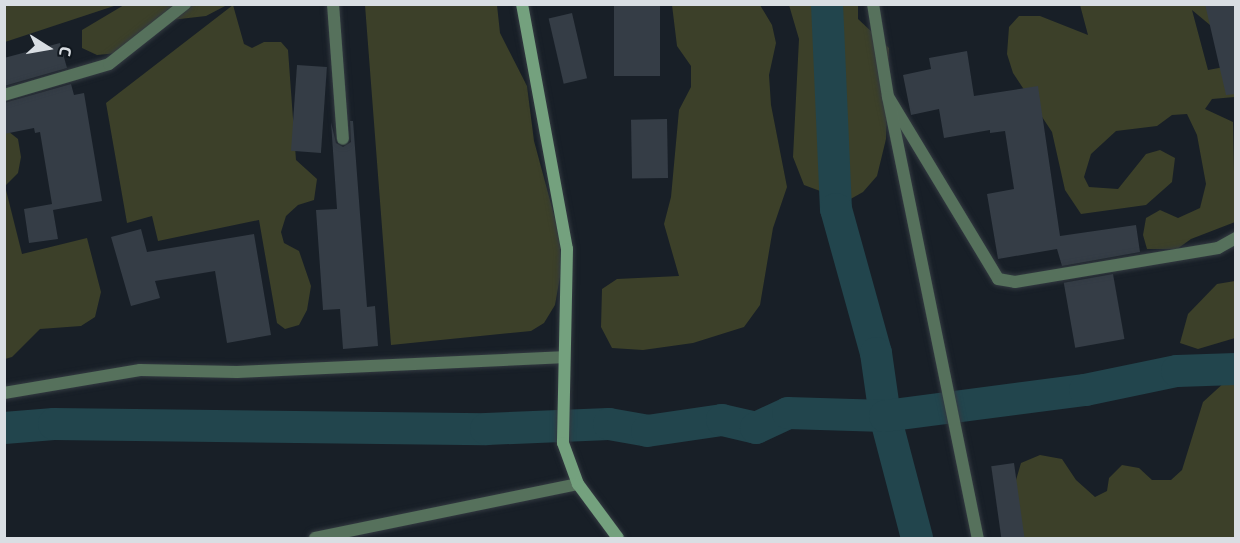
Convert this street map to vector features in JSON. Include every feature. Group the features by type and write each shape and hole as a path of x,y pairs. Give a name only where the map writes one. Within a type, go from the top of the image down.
{"street":[{"path":"4,95 109,64 185,4"},
{"path":"333,4 343,139"},
{"path":"522,4 567,249 561,401 563,443 578,484 618,538"},
{"path":"873,4 888,97 978,538"},
{"path":"888,97 998,279 1015,282 1207,250 1236,238"},
{"path":"4,393 140,370 237,372 562,357"},
{"path":"315,538 578,484"}],"green space":[{"path":"5,4 117,4 117,5 5,42"},
{"path":"124,5 227,5 206,16 171,20 118,53 97,55 82,48 82,30"},
{"path":"233,5 244,44 252,48 264,42 281,42 288,50 296,160 317,179 314,200 298,205 286,216 281,232 284,243 299,251 311,286 307,310 299,325 285,329 277,323 259,220 158,241 152,216 127,223 106,103"},
{"path":"365,5 497,5 500,33 527,86 534,141 560,237 560,277 555,305 544,323 531,331 391,345"},
{"path":"672,5 760,5 772,25 776,43 769,75 771,105 787,187 773,228 760,305 744,327 693,343 643,350 612,348 601,327 602,289 617,279 679,276 664,224 671,197 679,110 691,87 691,66 677,46"},
{"path":"789,5 858,5 858,19 889,48 886,139 877,176 863,192 847,201 804,185 793,157 799,39"},
{"path":"1080,5 1235,5 1228,40 1192,10 1208,70 1235,65 1235,97 1212,99 1205,109 1233,122 1235,222 1191,239 1177,249 1147,249 1143,235 1146,218 1160,210 1178,218 1200,208 1206,184 1197,135 1187,114 1172,115 1157,126 1116,131 1091,154 1084,177 1089,187 1118,189 1146,154 1160,150 1175,158 1172,182 1146,205 1081,214 1065,190 1052,132 1013,73 1007,54 1009,27 1019,16 1040,16 1088,35"},
{"path":"4,128 18,139 21,157 18,173 5,186 22,254 87,238 101,292 95,317 81,326 40,329 12,357 5,359"},
{"path":"1235,281 1235,338 1198,349 1180,343 1188,314 1217,284"},
{"path":"1235,380 1235,538 1009,538 1009,504 1021,463 1040,455 1062,459 1076,480 1095,497 1107,491 1109,478 1122,465 1139,468 1152,480 1171,480 1182,470 1203,402 1226,381"}],"building":[{"path":"614,4 660,4 660,76 614,76"},
{"path":"1205,4 1236,4 1236,94 1226,95"},
{"path":"572,13 587,78 564,84 549,18"},
{"path":"60,43 67,68 4,86 4,58"},
{"path":"967,51 974,96 1038,86 1060,236 1136,225 1140,252 1062,266 1057,249 998,259 987,194 1014,189 1005,131 990,133 990,130 944,138 939,109 911,115 903,75 931,69 929,58"},
{"path":"297,65 327,67 321,153 291,151"},
{"path":"71,84 74,95 84,93 102,201 53,210 58,239 29,243 24,209 52,204 40,132 35,133 34,128 4,134 4,103"},
{"path":"667,119 668,178 632,179 631,120"},
{"path":"350,121 353,121 367,307 375,306 378,346 343,349 340,309 323,310 316,210 337,209 331,122 336,143 343,147 351,142"},
{"path":"141,229 147,252 254,234 271,335 227,343 215,271 155,281 160,298 131,306 111,237"},
{"path":"1113,274 1124,339 1075,348 1064,283"},
{"path":"1014,463 1025,538 1001,538 991,466"}],"waterway":[{"path":"827,4 836,209 876,353 885,416 917,538"},
{"path":"4,428 54,424 486,429 609,424 647,431 722,420 756,428 788,413 885,416 1085,390 1177,371 1236,369"}]}
